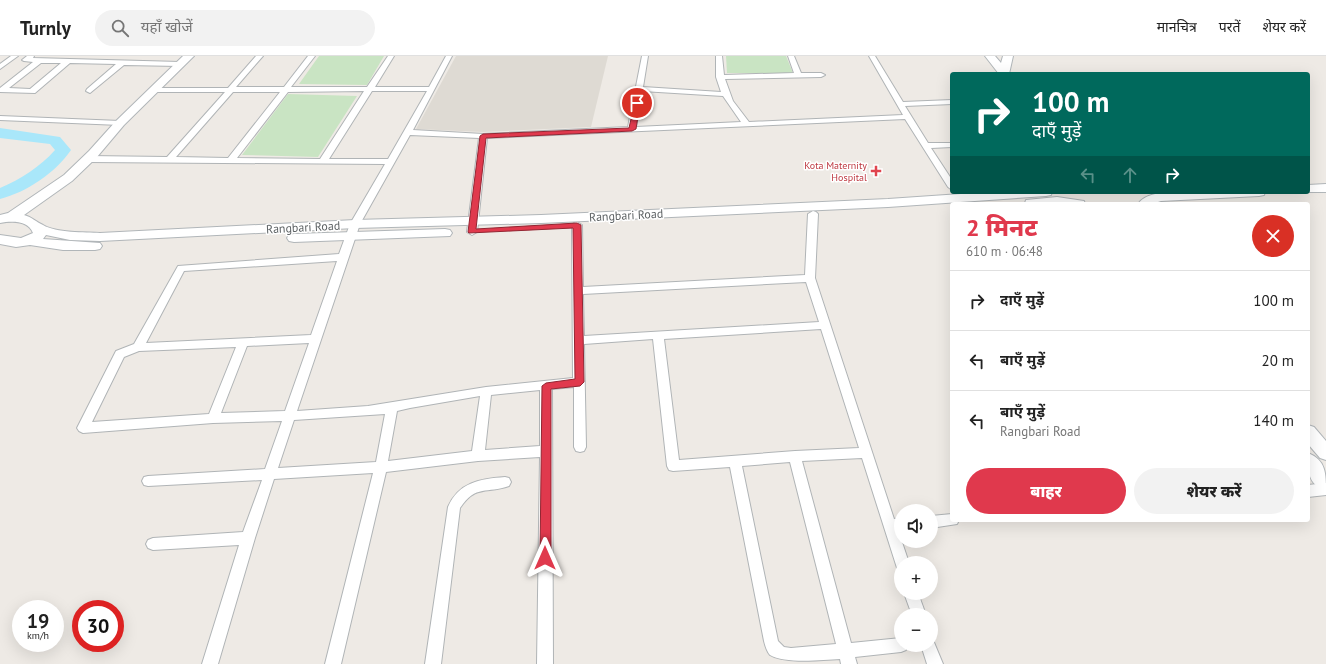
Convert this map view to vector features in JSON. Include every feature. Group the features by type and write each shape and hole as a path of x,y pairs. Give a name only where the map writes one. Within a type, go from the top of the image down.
{"street":[{"path":"0,67 15,56"},
{"path":"31,56 26,60 122,62 184,60"},
{"path":"170,159 260,56"},
{"path":"231,160 312,56"},
{"path":"323,162 391,56"},
{"path":"210,664 248,538 272,473 342,257 355,224 408,132 449,56"},
{"path":"632,129 645,56"},
{"path":"719,56 720,77 724,94 732,108 747,124"},
{"path":"791,56 798,75"},
{"path":"872,56 950,184"},
{"path":"990,56 1002,72"},
{"path":"1004,72 1008,56"},
{"path":"40,60 2,90 32,91 68,61"},
{"path":"3,218 68,178 120,123 184,60"},
{"path":"90,91 122,62"},
{"path":"24,73 53,73"},
{"path":"720,77 821,75"},
{"path":"154,90 432,89"},
{"path":"639,89 724,94"},
{"path":"900,104 950,102"},
{"path":"408,132 483,136 908,117"},
{"path":"0,118 120,123"},
{"path":"472,226 483,136"},
{"path":"926,146 950,145"},
{"path":"88,158 390,162"},
{"path":"31,241 40,234 34,225 66,185 68,178"},
{"path":"1310,186 1326,180"},
{"path":"1310,187 1326,188"},
{"name":"Rangbari Road","path":"0,239 21,243 31,241 50,245 74,247 264,238 350,237 472,226 873,204 1020,194"},
{"path":"1080,194 1088,202"},
{"path":"1138,194 1145,202"},
{"path":"1149,202 1177,194"},
{"name":"Rangbari Road","path":"3,218 24,219 34,225 70,236 100,237 355,224 472,226 577,225 813,214 956,199"},
{"path":"813,214 810,278 866,453 894,522"},
{"path":"577,225 580,447"},
{"path":"138,347 181,268 342,257"},
{"path":"578,291 810,278"},
{"path":"579,340 825,326"},
{"path":"658,335 672,466 795,456 866,453"},
{"path":"315,339 138,347 120,354 83,428 213,418 290,416 392,408 410,403 486,392 580,382"},
{"path":"213,418 243,343"},
{"path":"545,664 546,386"},
{"path":"478,456 486,392"},
{"path":"333,664 381,467 392,408"},
{"path":"1310,434 1326,453"},
{"path":"148,481 381,467 478,456 545,451"},
{"path":"795,456 848,658"},
{"path":"735,461 771,642 774,649 782,654 848,658 894,647"},
{"path":"1310,463 1326,483"},
{"path":"434,664 454,507 460,496 473,487 478,485 505,482"},
{"path":"1310,491 1326,490"},
{"path":"938,521 950,520"},
{"path":"153,544 248,538"},
{"path":"931,652 935,664"}],"shaded area":[{"path":"456,56 608,56 591,127 483,132 416,129"}],"green space":[{"path":"319,56 384,56 367,85 299,84"},
{"path":"726,56 786,56 793,73 727,73"},
{"path":"288,94 357,96 318,157 242,155"}],"waterway":[{"path":"0,133 55,140 63,150 57,158 42,171 18,186 0,194"}],"place":[{"name":"Kota Maternity Hospital","path":"876,171"}],"route":[{"path":"545,558 546,386 580,382 577,225 472,232 472,221 483,136 632,129 637,103"}]}
